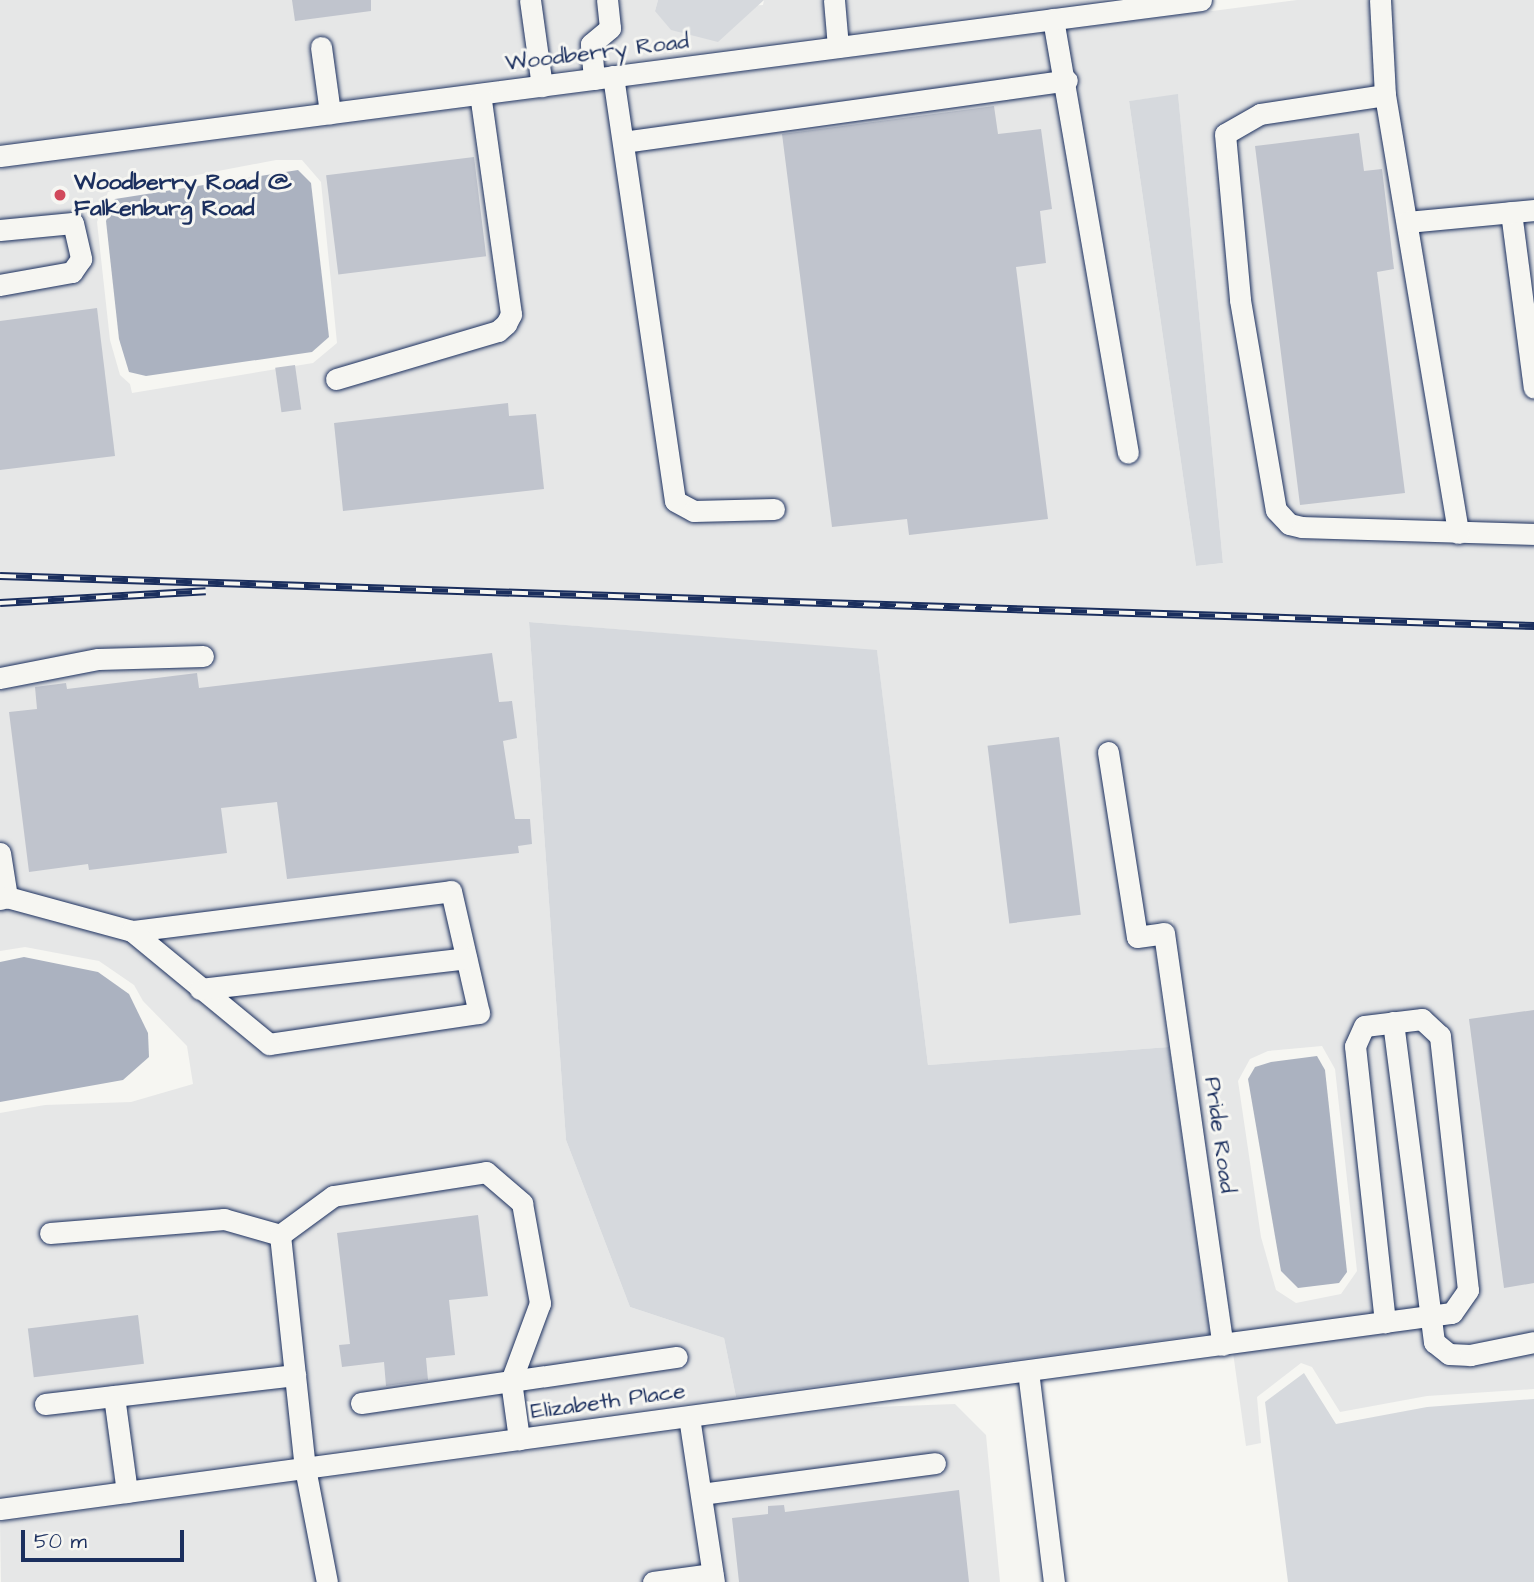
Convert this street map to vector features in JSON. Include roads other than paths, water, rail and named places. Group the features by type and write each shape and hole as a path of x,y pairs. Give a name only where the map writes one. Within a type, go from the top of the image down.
{"street":[{"path":"530,0 542,86"},
{"path":"607,0 610,28 591,44 623,142 675,501 694,511 774,509"},
{"path":"834,0 838,47"},
{"name":"Woodberry Road","path":"0,156 1201,0"},
{"path":"1380,0 1385,95 1458,533"},
{"path":"1053,19 1067,80 1128,453"},
{"path":"321,47 330,113"},
{"path":"623,142 1067,80"},
{"path":"336,379 498,331 506,324 511,314 480,94"},
{"path":"1385,95 1261,114 1225,134 1240,300 1276,510 1289,524 1458,533 1534,534"},
{"path":"1407,222 1534,210"},
{"path":"1511,212 1534,388"},
{"path":"0,230 73,223 81,258 72,272 0,285"},
{"path":"0,678 98,659 203,656"},
{"name":"Pride Road","path":"1108,752 1137,937 1164,933 1223,1345"},
{"path":"0,853 4,898 132,931 451,891 479,1013 269,1044 132,931"},
{"path":"200,989 466,958"},
{"name":"Elizabeth Place","path":"0,1509 1452,1313 1468,1290 1440,1036 1422,1019 1364,1026 1355,1046 1385,1322"},
{"path":"1393,1022 1434,1342 1449,1354 1471,1355 1534,1342"},
{"path":"280,1235 333,1196 486,1172 522,1203 540,1303 512,1381 519,1439"},
{"path":"50,1233 224,1219 280,1235"},
{"path":"280,1235 305,1468 327,1582"},
{"path":"361,1403 677,1357"},
{"path":"1028,1371 1054,1582"},
{"path":"45,1404 295,1375"},
{"path":"114,1396 127,1492"},
{"path":"653,1582 713,1578 690,1416"},
{"path":"701,1494 935,1463"}],"railway":[{"path":"0,576 1534,626"},
{"path":"0,603 206,591"}],"place":[{"name":"Woodberry Road @ Falkenburg Road","path":"60,195"}]}
